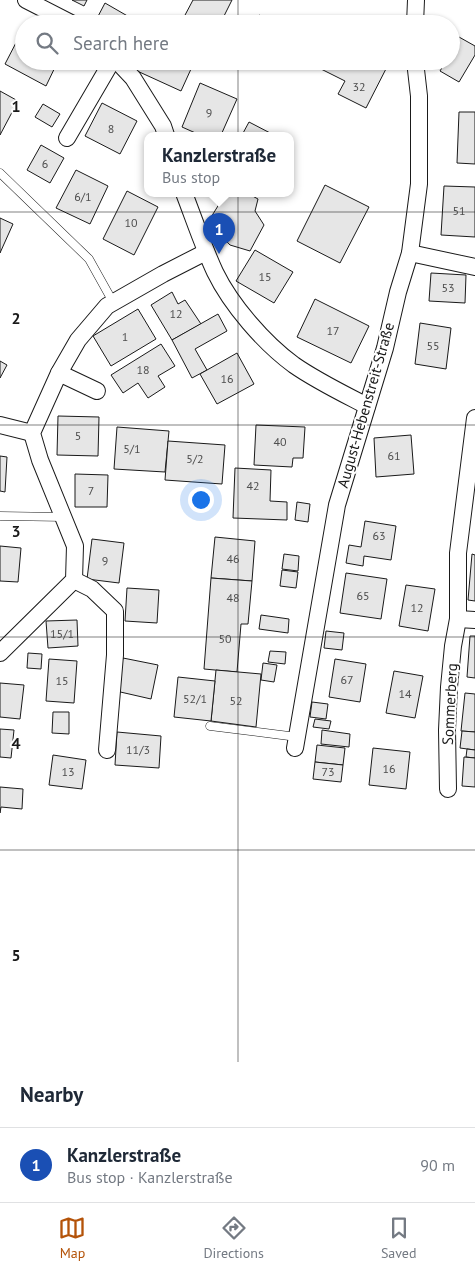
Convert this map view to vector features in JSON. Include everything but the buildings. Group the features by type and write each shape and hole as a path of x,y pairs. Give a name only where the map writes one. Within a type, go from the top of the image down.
{"street":[{"path":"26,0 55,15"},
{"path":"415,15 416,0"},
{"path":"67,138 107,70"},
{"path":"125,70 132,78 165,132"},
{"name":"August-Hebenstreit-Straße","path":"296,743 337,504 368,406 410,253 419,184 419,96 416,70"},
{"path":"185,197 215,273 230,298 254,328 293,364 327,386 368,406"},
{"path":"0,653 74,580 75,546 40,460 32,432 60,372 78,340 107,306 206,252"},
{"path":"410,253 475,267"},
{"path":"60,372 97,391"},
{"name":"Sommerberg","path":"448,789 447,730 453,646 458,619 458,553 475,418"},
{"path":"0,425 32,432"},
{"path":"74,580 92,589 115,611 115,655 107,750"},
{"path":"458,619 475,620"}],"lane":[{"path":"0,173 89,259 113,302"},
{"path":"0,516 64,518"},
{"path":"210,726 296,743"}],"place":[{"name":"Kanzlerstraße","path":"219,254"}]}
